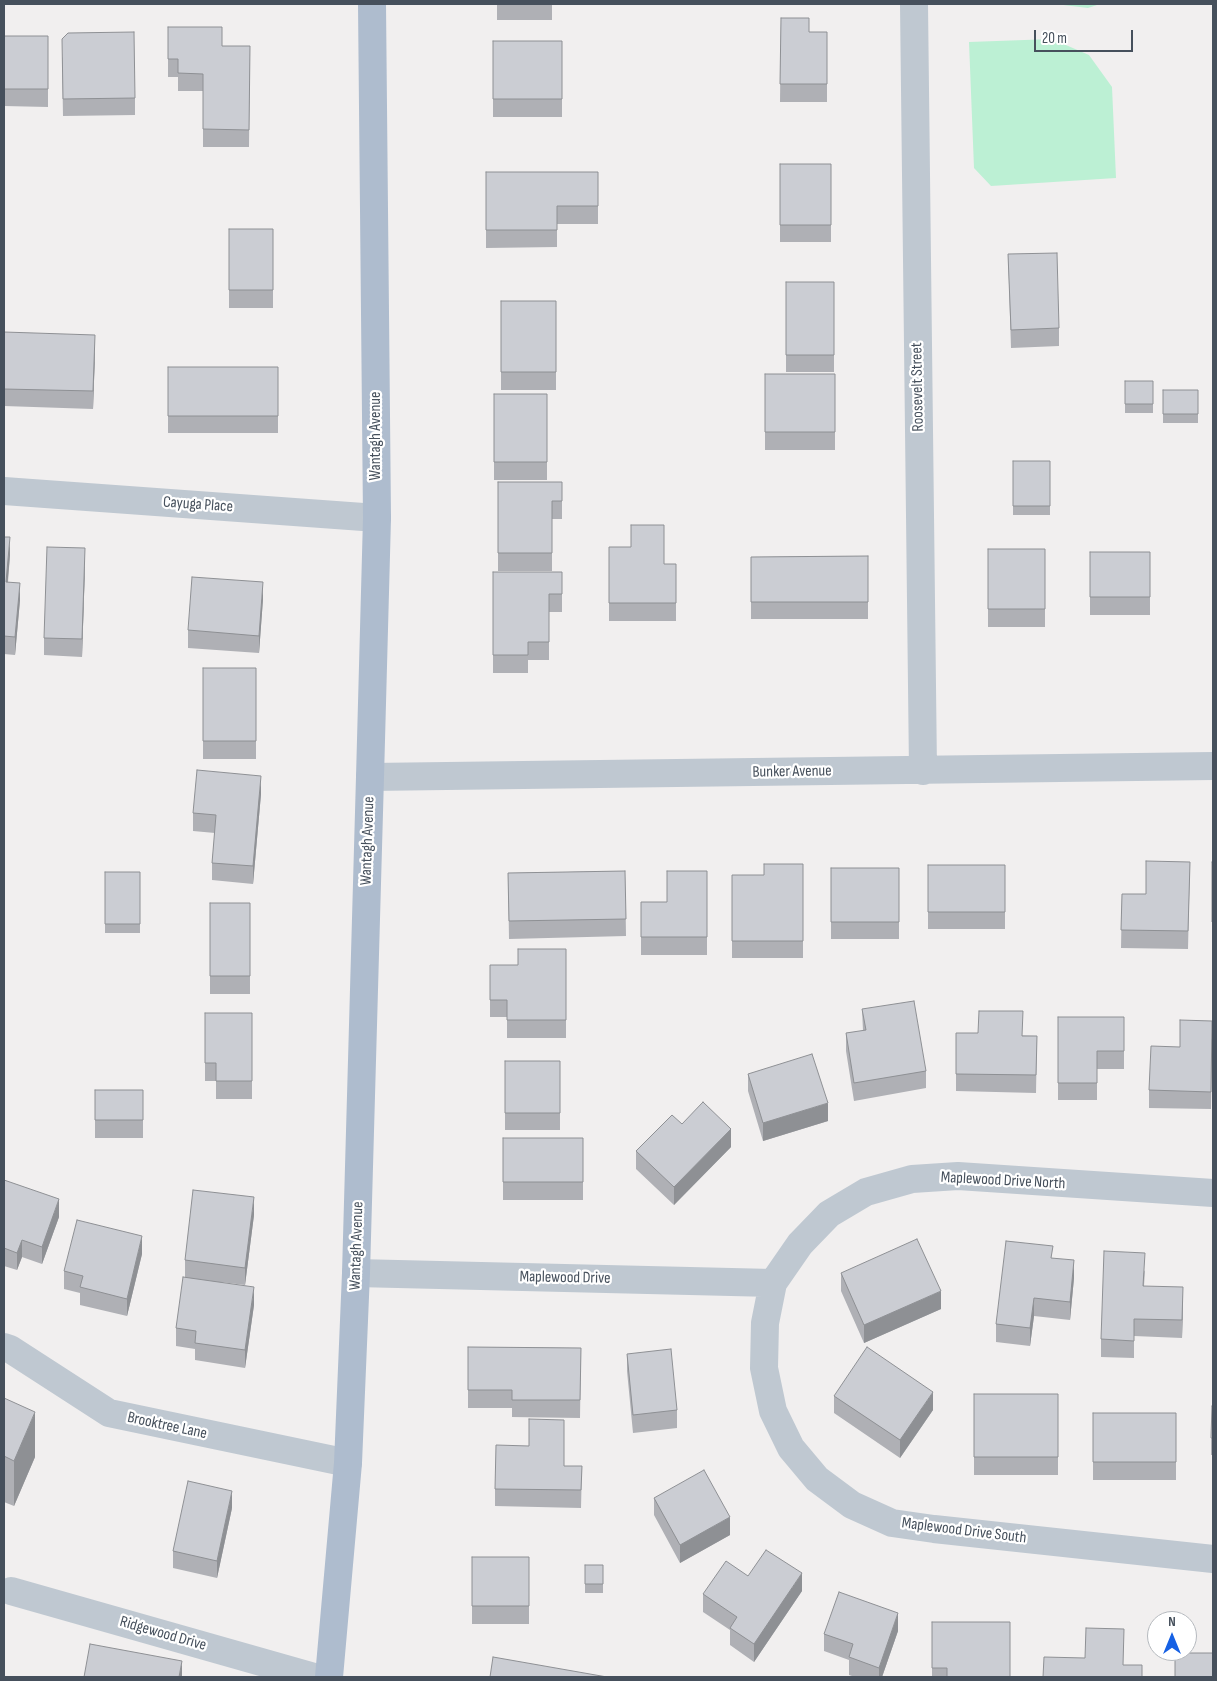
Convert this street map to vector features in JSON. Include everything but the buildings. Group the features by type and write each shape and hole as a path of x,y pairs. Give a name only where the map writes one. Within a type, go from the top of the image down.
{"main road":[{"name":"Wantagh Avenue","path":"329,1677 348,1463 356,1273 377,518 372,4"}],"street":[{"name":"Roosevelt Street","path":"914,4 923,771"},
{"name":"Cayuga Place","path":"12,491 377,518"},
{"name":"Bunker Avenue","path":"370,777 1213,766"},
{"name":"Maplewood Drive North","path":"773,1283 800,1244 829,1214 866,1192 912,1179 958,1176 1213,1193"},
{"name":"Maplewood Drive","path":"356,1273 773,1283"},
{"name":"Maplewood Drive South","path":"773,1283 766,1323 764,1368 773,1411 791,1448 817,1479 852,1505 892,1522 934,1529 1213,1559"},
{"name":"Brooktree Lane","path":"4,1347 109,1413 348,1463"},
{"name":"Ridgewood Drive","path":"11,1591 314,1677"}],"green space":[{"path":"1055,4 1100,4 1088,8"},
{"path":"1052,39 1089,55 1112,87 1116,178 991,186 974,168 969,42"}]}
